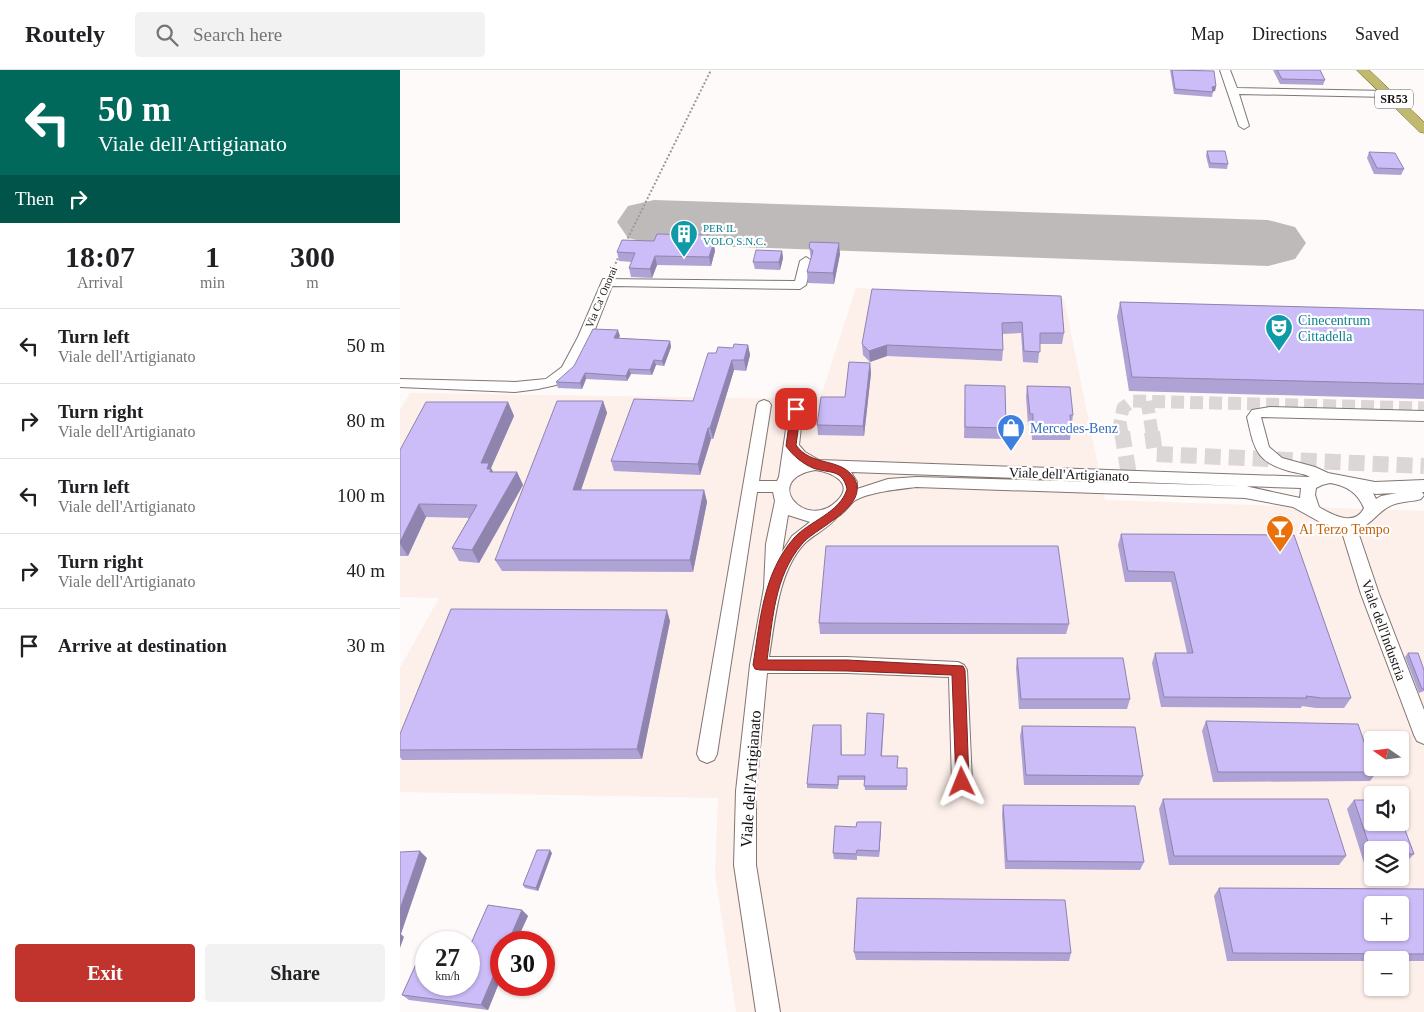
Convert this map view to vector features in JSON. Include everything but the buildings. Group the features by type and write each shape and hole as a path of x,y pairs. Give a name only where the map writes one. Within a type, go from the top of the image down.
{"main road":[{"name":"SR53","path":"1363,70 1424,128"}],"street":[{"path":"1225,70 1244,126"},
{"path":"1233,91 1388,94"},
{"path":"607,282 800,285 806,261"},
{"name":"Via Ca' Onorai","path":"400,383 515,387 538,386 550,382 567,370 585,336 607,282"},
{"path":"707,754 764,405"},
{"name":"Viale dell'Artigianato","path":"768,1012 745,866 746,791 760,665 772,588 774,544 796,409"},
{"path":"1312,508 1306,495 1318,480 1318,472 1272,460 1263,450 1254,417 1257,413 1424,416"},
{"path":"791,446 800,456 845,474 850,481 852,489 850,497"},
{"name":"Viale dell'Artigianato","path":"783,489 794,472 822,465 1344,480 1374,488 1424,486"},
{"name":"Viale dell'Artigianato","path":"772,588 798,540 844,505 850,497 888,484 916,482 1244,492 1273,496 1312,508 1327,519 1347,524"},
{"path":"1354,484 1368,496 1372,510"},
{"path":"751,487 783,489 789,508 799,514 810,516 834,512"},
{"path":"1347,524 1368,518 1372,510 1387,500 1405,496 1424,495"},
{"name":"Viale dell'Industria","path":"1347,524 1370,594 1424,735"},
{"path":"760,665 847,665 958,670 962,782"}],"path":[{"path":"624,246 710,70"},
{"name":"Via Ca' Onorai","path":"607,282 620,255"}],"shaded area":[{"path":"856,288 1064,299 1105,500 1424,511 1424,1012 736,1012 715,874 718,798 400,792 400,668 439,598 400,597 400,410 410,393 820,399"}],"runway":[{"path":"654,222 1268,243"}],"tunnel":[{"path":"1122,433 1120,423 1123,408 1132,401 1147,401"},
{"path":"1147,401 1424,408"},
{"path":"1147,401 1152,433"},
{"path":"1122,432 1129,475"},
{"path":"1152,432 1155,454 1424,466"}],"place":[{"name":"PER IL VOLO S.N.C.","path":"684,258"},
{"name":"Cinecentrum Cittadella","path":"1279,352"},
{"name":"Mercedes-Benz","path":"1011,452"},
{"name":"Al Terzo Tempo","path":"1280,553"}],"route":[{"path":"796,409 791,446 800,456 815,465 838,469 850,481 852,489 850,497 844,505 798,540 785,561 772,588 760,665 847,665 958,670 962,782"}]}
